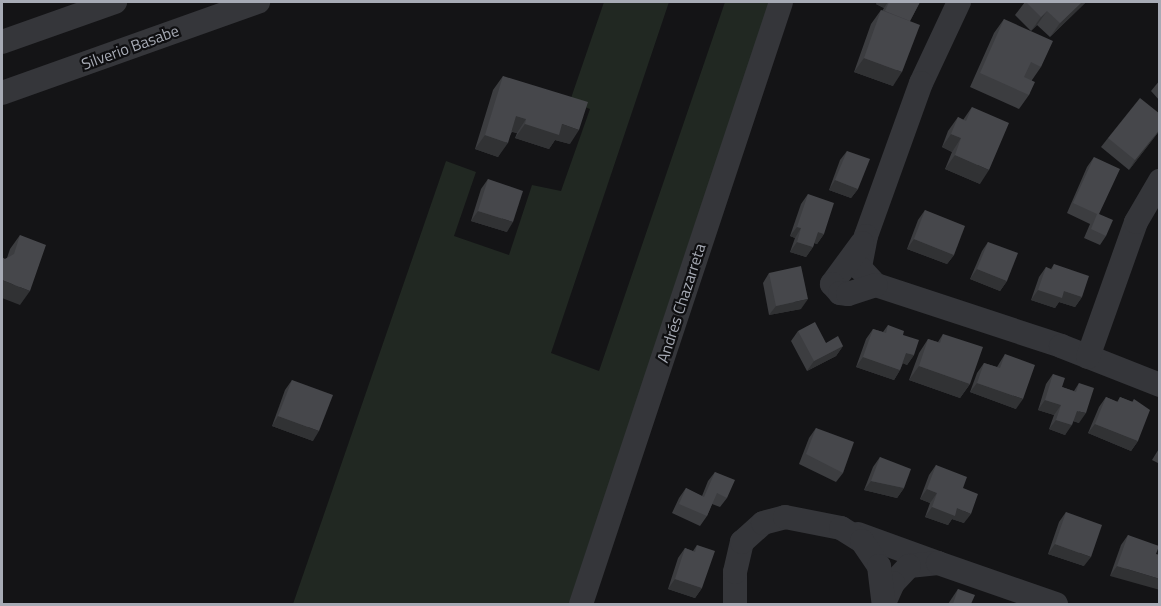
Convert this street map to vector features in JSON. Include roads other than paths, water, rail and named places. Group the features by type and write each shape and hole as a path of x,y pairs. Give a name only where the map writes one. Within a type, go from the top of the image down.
{"street":[{"path":"2,42 115,2"},
{"name":"Silverio Basabe","path":"2,93 258,2"},
{"name":"Andrés Chazarreta","path":"581,604 782,2"},
{"path":"959,2 921,83 866,236 860,268 876,285 1088,357 1160,385"},
{"path":"1088,357 1136,222 1160,181"},
{"path":"866,236 832,284 840,293 848,294 876,285"},
{"path":"735,604 737,556 750,532 785,517 841,528 1056,604"},
{"path":"841,528 872,552 879,566 884,604"},
{"path":"884,604 893,583 909,566 938,563"}]}
